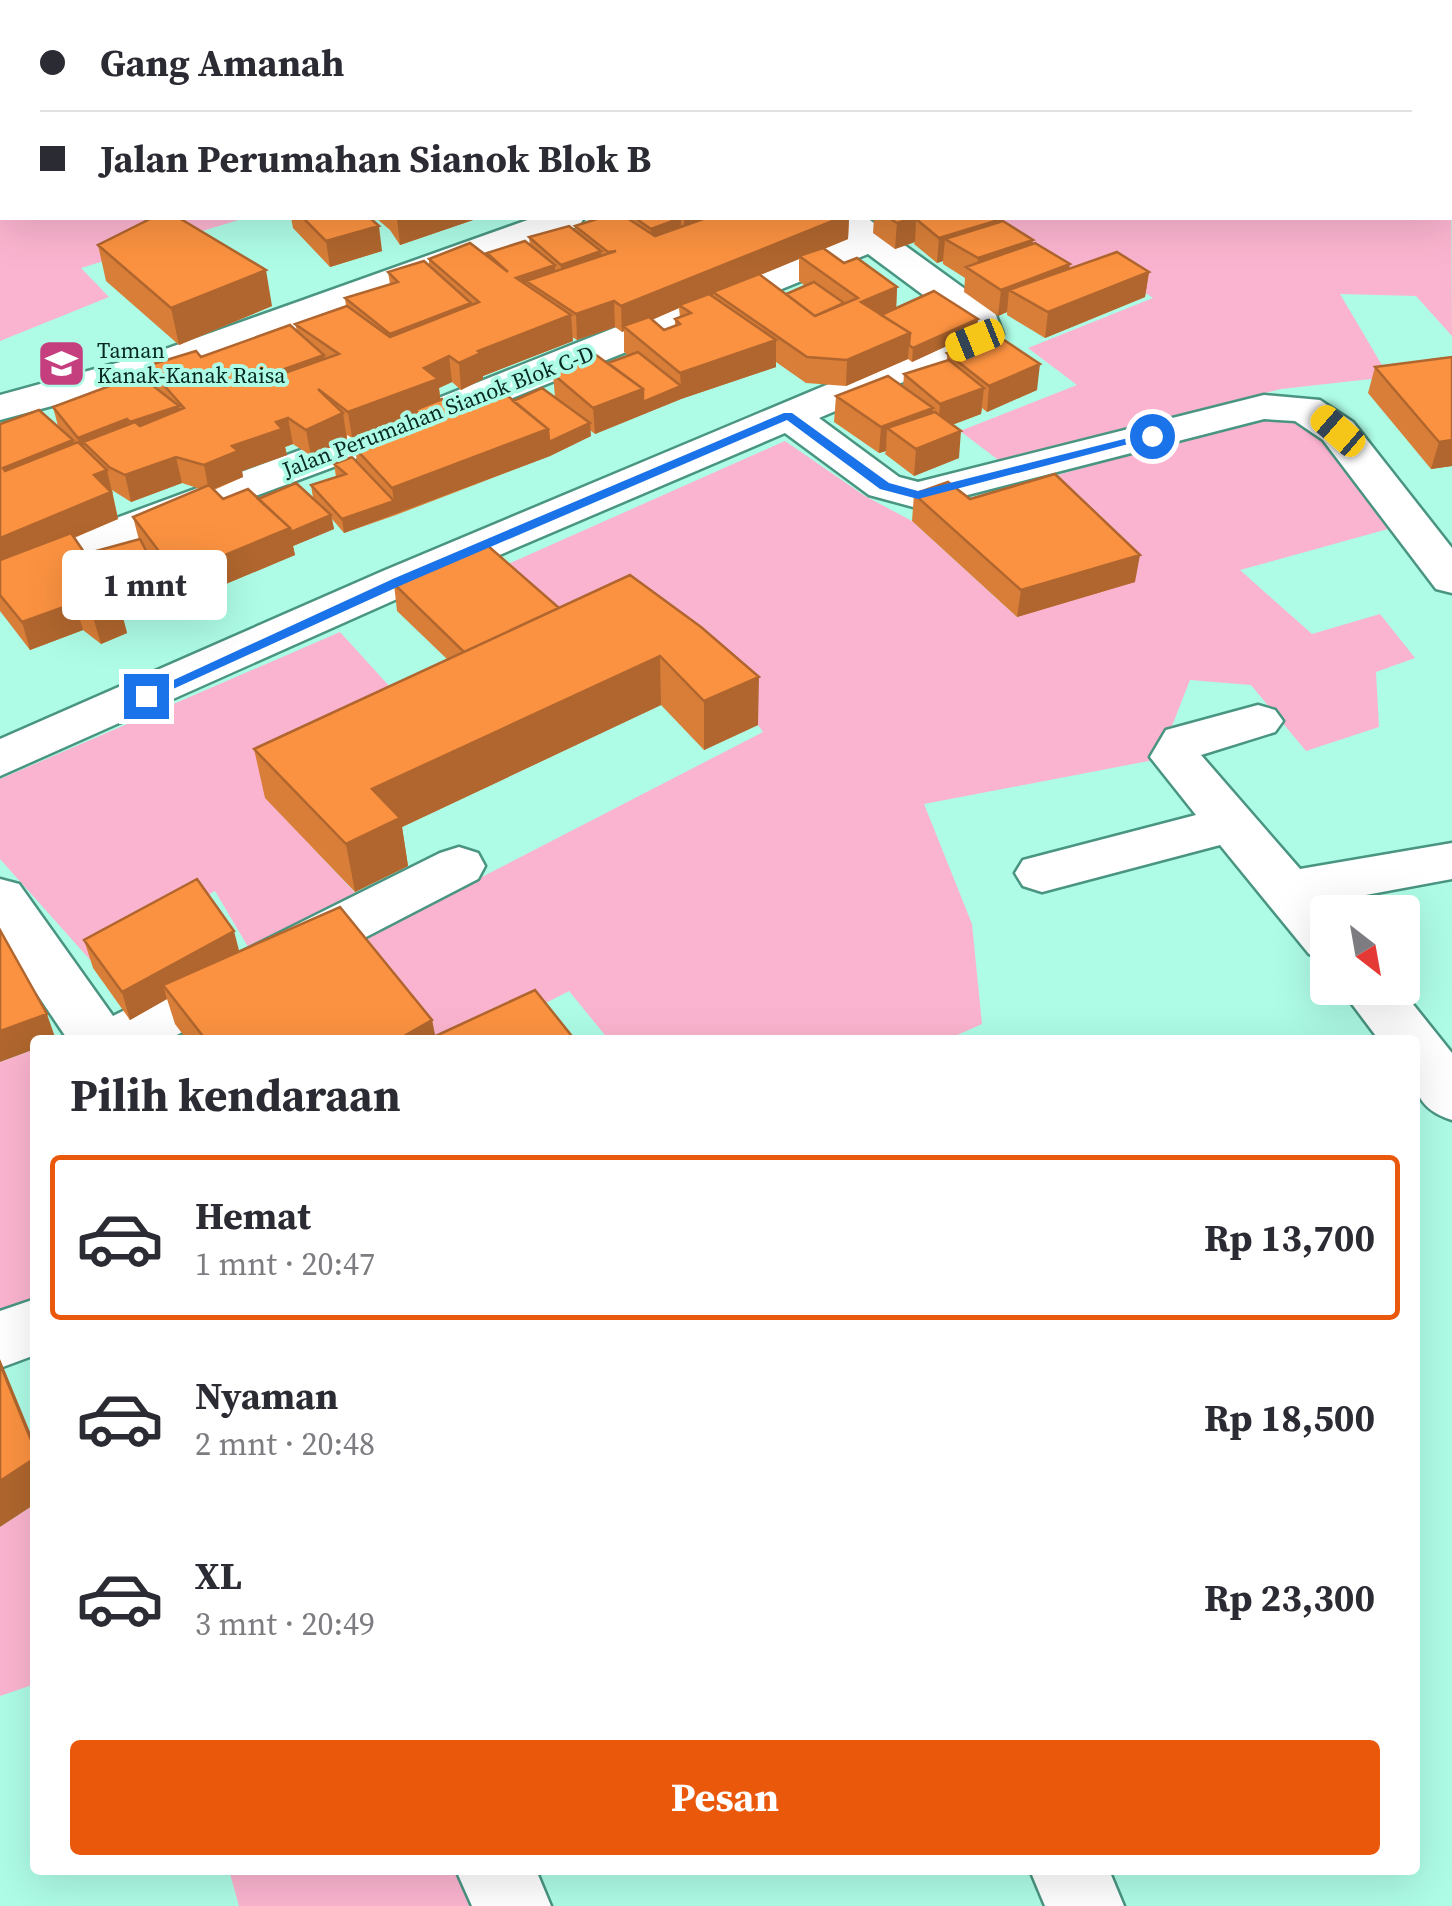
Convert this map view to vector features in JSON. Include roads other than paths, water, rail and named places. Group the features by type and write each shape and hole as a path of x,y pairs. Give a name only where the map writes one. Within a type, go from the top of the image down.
{"street":[{"path":"0,408 67,393 171,361 560,220"},
{"path":"0,759 400,581 975,340 985,330 980,318 859,228"},
{"name":"Jalan Perumahan Sianok Blok C-D","path":"0,576 422,420 859,228"},
{"path":"788,416 884,486 918,495 1264,407 1305,409 1338,431 1452,579"},
{"path":"1258,721 1184,742 1175,753 1310,918"},
{"path":"1042,873 1232,824"},
{"path":"1288,890 1452,862"},
{"path":"126,1035 459,866"},
{"path":"7,918 96,1035"},
{"path":"1381,1005 1404,1035"},
{"path":"1420,1056 1452,1098"},
{"path":"0,1340 30,1328"},
{"path":"497,1875 512,1906"},
{"path":"1072,1875 1084,1906"}],"place":[{"name":"Taman Kanak-Kanak Raisa","path":"62,363"}]}
